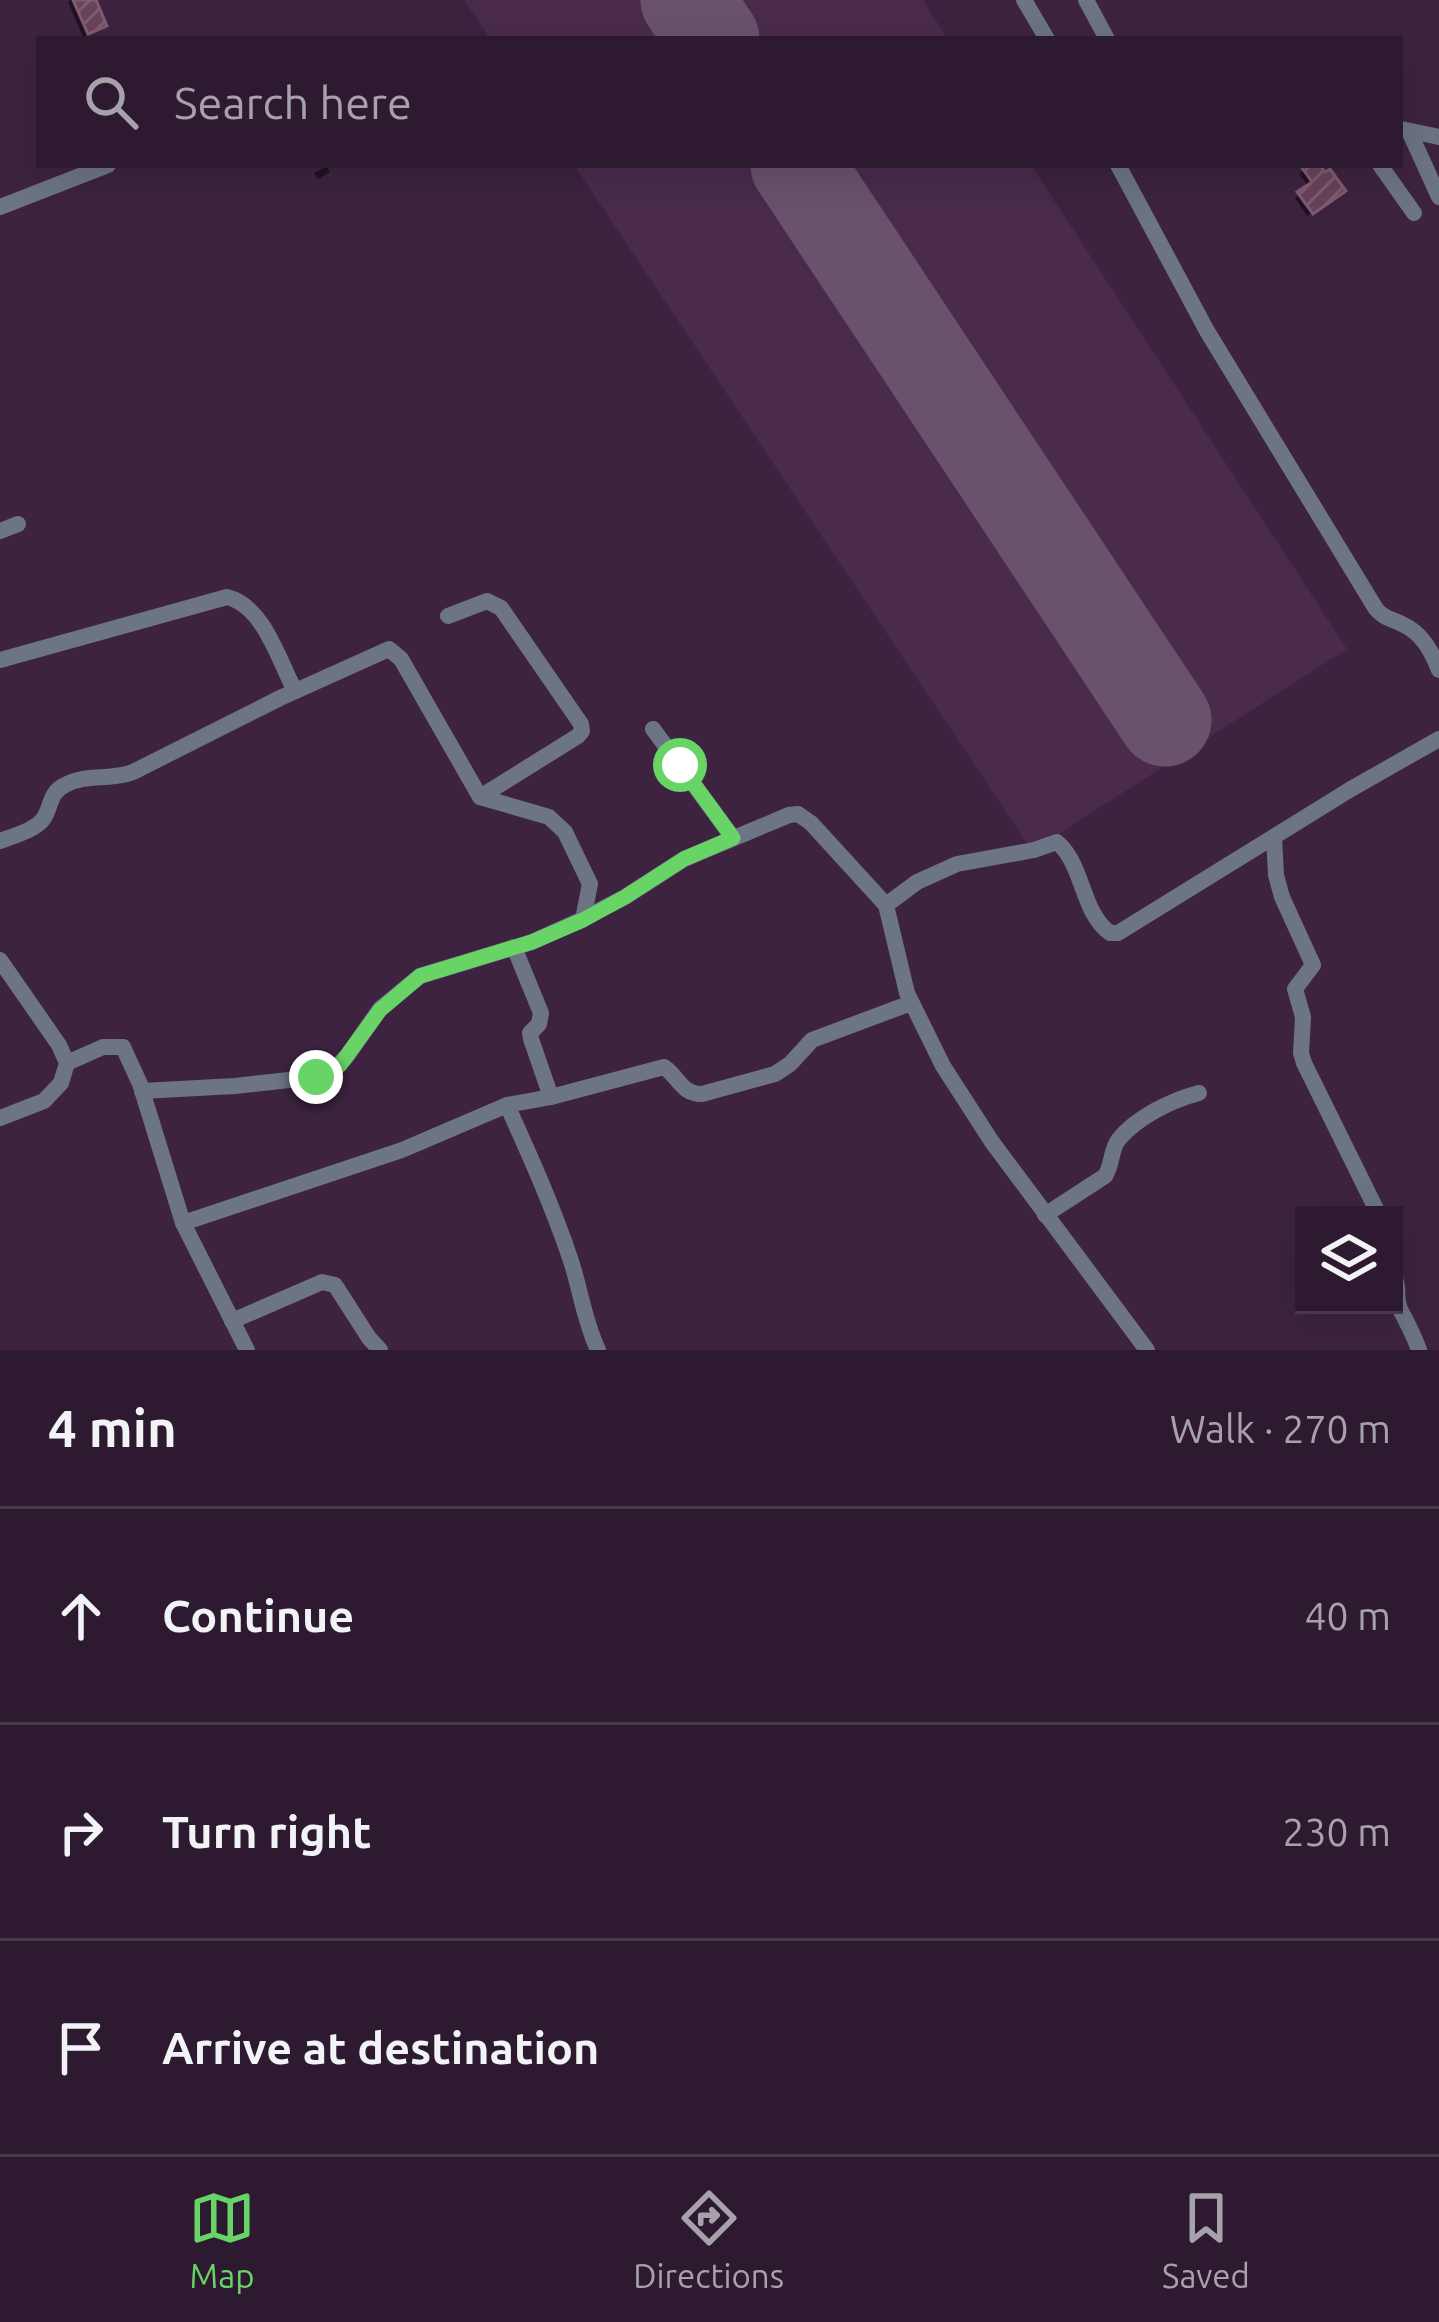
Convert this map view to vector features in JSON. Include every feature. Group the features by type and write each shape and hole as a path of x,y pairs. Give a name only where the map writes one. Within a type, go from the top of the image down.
{"street":[{"path":"1024,0 1045,36"},
{"path":"1086,0 1105,36"},
{"path":"1404,130 1439,137"},
{"path":"1404,130 1439,197"},
{"path":"0,207 100,168"},
{"path":"1120,168 1207,331 1376,609 1433,646 1439,670"},
{"path":"1382,168 1414,213"},
{"path":"0,531 18,524"},
{"path":"0,660 227,597 249,609 261,623 295,691"},
{"path":"448,616 487,601 501,608 582,731 479,797"},
{"path":"0,841 40,823 60,787 88,776 118,778 133,772 389,650 394,651 479,797 549,818 565,832 590,884 583,920"},
{"path":"653,729 733,838"},
{"path":"886,904 917,882 957,864 1058,842 1099,924 1114,934 1439,739"},
{"path":"142,1090 236,1086 331,1072 380,1010 420,976 583,920 684,859 798,814 886,904 911,1004 955,1085 1147,1350"},
{"path":"1274,838 1282,897 1313,965 1295,989 1303,1017 1301,1053 1375,1206"},
{"path":"514,947 541,1013 530,1033 550,1097"},
{"path":"0,960 67,1063 62,1083 44,1101 0,1118"},
{"path":"183,1223 402,1150 506,1105 664,1067 686,1091 701,1094 775,1074 812,1040 911,1004"},
{"path":"67,1063 103,1047 123,1047 142,1090 183,1223 247,1350"},
{"path":"1046,1215 1105,1176 1111,1169 1116,1141 1137,1124 1178,1098 1198,1093"},
{"path":"506,1105 560,1229 585,1321 598,1350"},
{"path":"232,1321 330,1282 380,1350"},
{"path":"1403,1312 1418,1350"}],"shaded area":[{"path":"464,0 923,0 946,36 488,36"},
{"path":"576,168 1033,168 1347,649 1032,851"}],"building":[{"path":"73,0 96,0 107,26 88,34"},
{"path":"1302,168 1330,169 1346,191 1313,214 1297,192 1312,182"}],"runway":[{"path":"687,0 711,36"},
{"path":"799,168 1165,720"}],"route":[{"path":"316,1077 340,1065 380,1010 420,976 532,942 583,920 684,859 733,838 680,765"}]}
